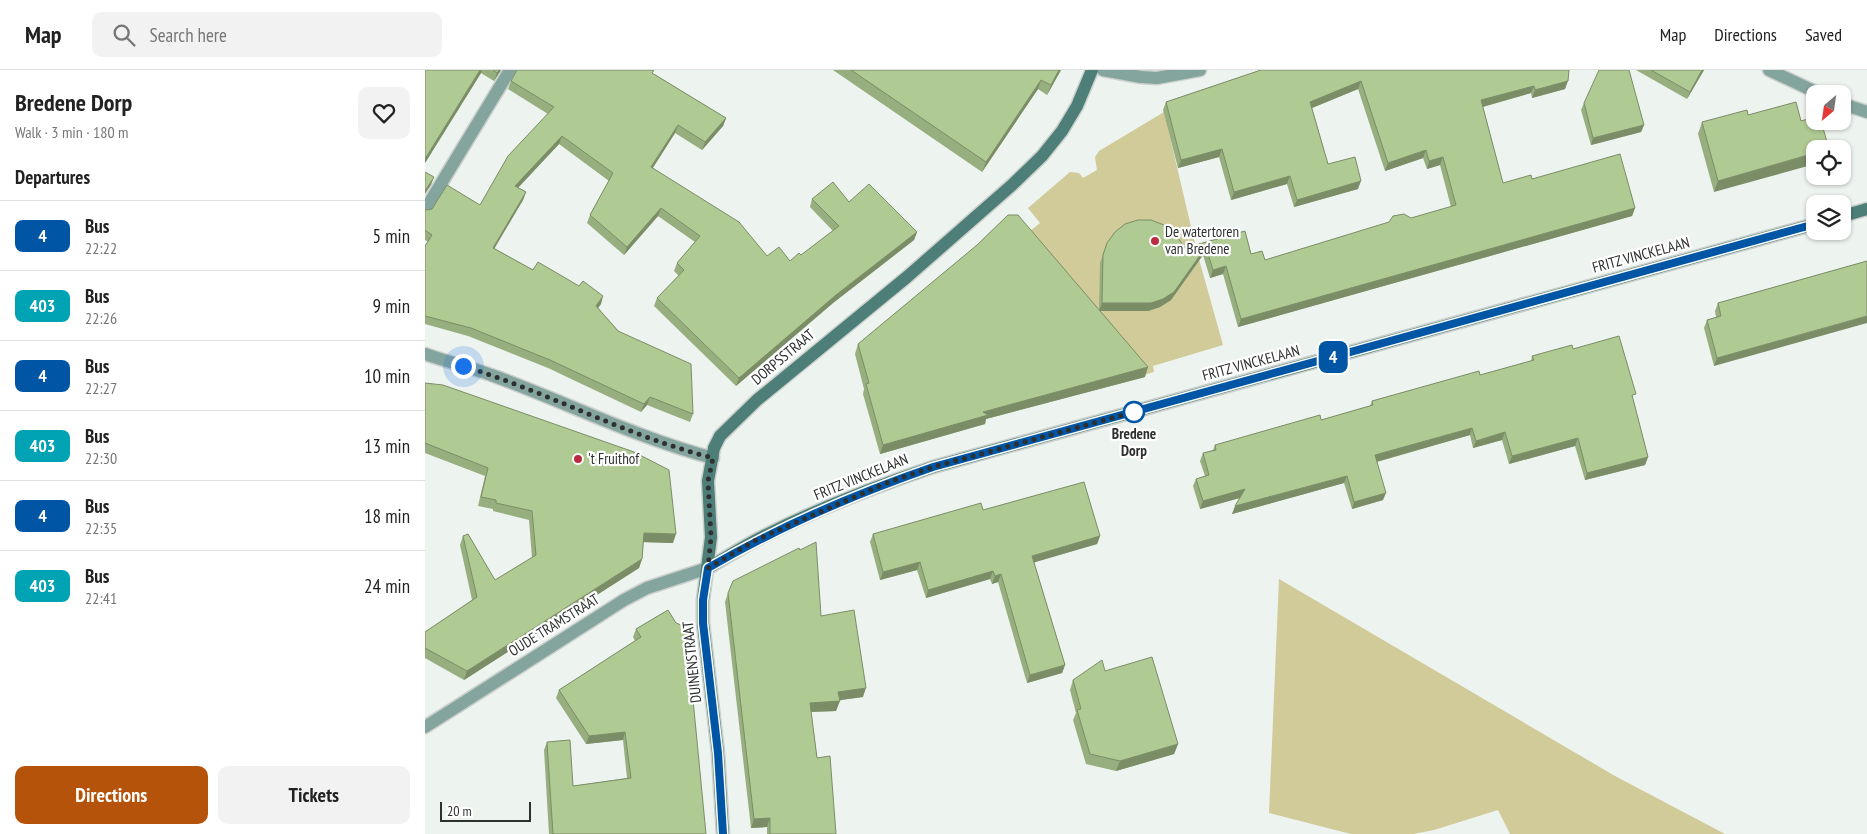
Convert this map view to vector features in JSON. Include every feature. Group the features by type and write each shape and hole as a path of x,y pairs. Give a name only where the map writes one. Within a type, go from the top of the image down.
{"street":[{"path":"425,210 510,70"},
{"name":"DORPSSTRAAT","path":"713,458 720,436 757,400 907,277 1012,185 1042,156 1062,131 1077,106 1092,70"},
{"path":"1103,70 1133,76 1157,78 1200,70"},
{"path":"1769,70 1806,87"},
{"path":"1851,107 1867,112"},
{"path":"1851,214 1867,209"},
{"name":"FRITZ VINCKELAAN","path":"708,568 758,539 823,509 889,482 933,467 1806,226"},
{"path":"425,354 494,376 647,438 713,458"},
{"name":"DUINENSTRAAT","path":"713,458 708,481 711,537 703,600 703,623 718,753 723,834"},
{"name":"OUDE TRAMSTRAAT","path":"425,727 624,600 647,588 708,568"}],"shaded area":[{"path":"1164,112 1197,252 1223,345 1153,366 1154,372 1143,375 1024,236 1040,223 1028,208 1070,172 1079,173 1083,178 1097,170 1095,157 1099,151"},
{"path":"1279,579 1615,776 1725,834 1510,834 1498,810 1434,830 1413,834 1351,834 1269,813"}],"building":[{"path":"425,70 480,70 425,159"},
{"path":"517,70 654,70 652,73 726,118 705,142 678,125 651,167 739,222 767,256 779,247 790,261 799,253 801,255 839,226 812,199 833,182 849,202 869,184 917,232 836,295 739,378 657,298 684,270 677,263 700,236 661,208 627,247 590,215 613,173 562,136 515,186 526,192 493,248 533,270 538,262 579,286 583,281 603,296 596,306 618,331 691,364 693,414 650,397 644,404 550,360 471,328 425,316 425,246 432,235 425,230 425,209 432,209 447,185 480,205 508,156 554,107 511,81"},
{"path":"851,70 1059,70 1051,85 1041,80 986,162"},
{"path":"1261,70 1569,70 1568,81 1535,90 1534,86 1481,100 1503,183 1531,175 1532,179 1620,154 1635,208 1241,319 1226,266 1213,270 1206,247 1174,292 1163,299 1151,303 1102,303 1103,255 1107,243 1115,232 1125,224 1138,220 1151,220 1164,225 1174,232 1185,248 1245,231 1251,254 1262,251 1265,260 1389,222 1393,216 1404,214 1411,218 1456,205 1443,157 1429,161 1426,150 1388,163 1361,81 1310,102 1328,164 1355,157 1361,181 1297,200 1290,176 1234,192 1222,149 1181,160 1166,102"},
{"path":"1599,70 1629,70 1644,125 1593,138 1584,103"},
{"path":"1651,70 1702,70 1690,92"},
{"path":"1796,102 1801,121 1806,120 1806,130 1824,130 1826,140 1806,140 1806,156 1718,181 1702,122 1747,110 1748,115"},
{"path":"425,172 434,177 425,191"},
{"path":"1008,215 1018,215 1148,367 983,412 988,415 883,445 866,384 869,383 858,344 977,245"},
{"path":"1867,261 1867,316 1717,358 1707,320 1721,316 1718,303"},
{"path":"1619,336 1636,394 1632,395 1648,457 1587,473 1578,438 1512,456 1505,432 1476,441 1472,428 1375,455 1386,493 1354,502 1347,476 1235,506 1245,489 1203,501 1196,479 1209,475 1203,453 1216,450 1215,445 1320,415 1321,420 1373,405 1372,401 1479,371 1480,375 1534,360 1532,356 1572,345 1573,349"},
{"path":"425,383 443,385 634,452 669,470 676,534 644,533 642,559 467,671 425,648 425,632 477,597 463,536 468,534 495,580 536,555 532,511 496,503 496,500 481,497 488,468 425,443"},
{"path":"1084,482 1100,536 1032,556 1065,665 1030,675 1001,574 995,576 993,571 928,590 920,562 883,572 873,534 981,503 983,510"},
{"path":"816,542 821,616 854,610 866,688 838,692 840,701 810,703 817,758 830,756 836,834 770,834 770,818 754,819 728,593 733,581 799,548 800,550"},
{"path":"668,610 676,623 686,627 706,834 553,834 547,742 570,740 573,786 631,778 625,732 589,736 559,690 641,637 636,629"},
{"path":"1152,657 1178,744 1120,761 1090,754 1077,710 1081,709 1073,680 1102,660 1105,671"}],"bus line":[{"name":"4","path":"723,834 718,753 703,623 703,600 708,568 758,539 889,482 933,467 1806,226"}],"place":[{"name":"De watertoren van Bredene","path":"1155,241"},
{"name":"Bredene Dorp","path":"1134,412"},
{"name":"'t Fruithof","path":"578,459"}],"route":[{"path":"463,366 494,376 647,438 713,458 708,481 711,519 708,568 758,539 889,482 933,467 1134,412"}]}
